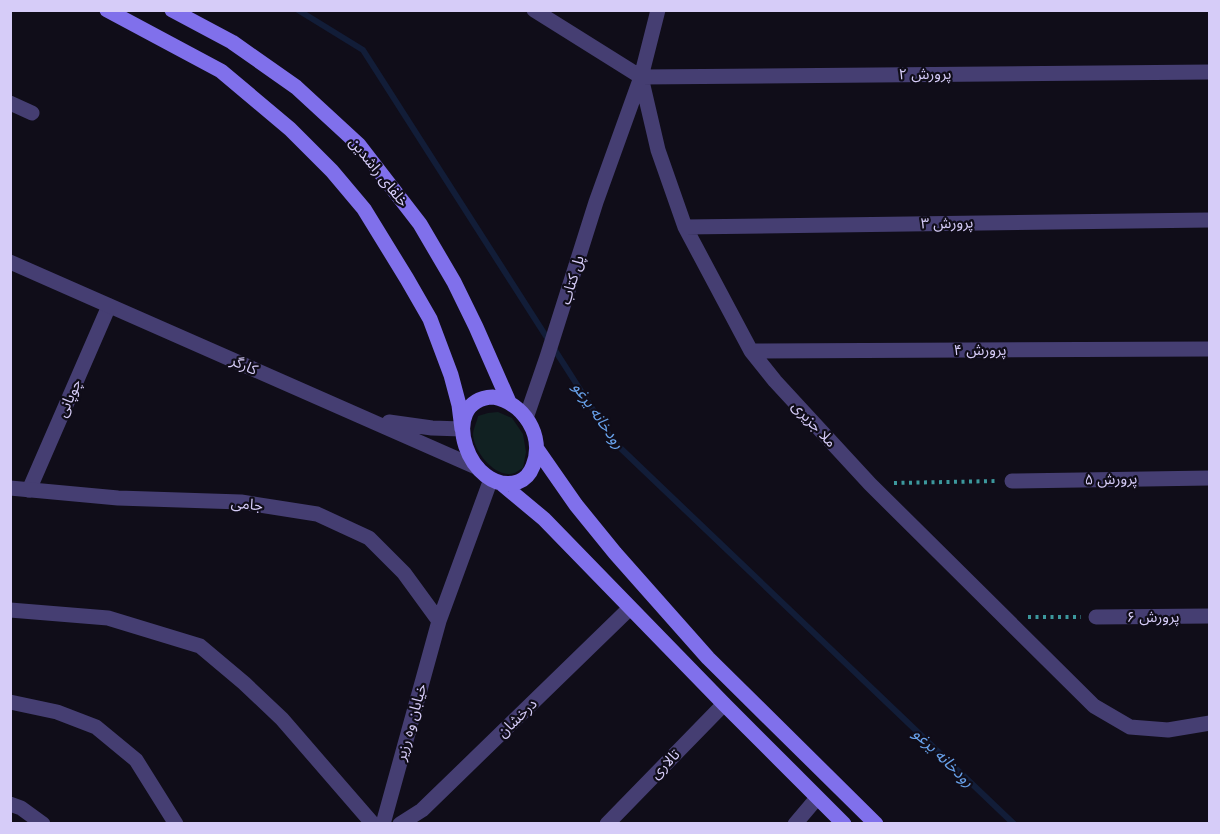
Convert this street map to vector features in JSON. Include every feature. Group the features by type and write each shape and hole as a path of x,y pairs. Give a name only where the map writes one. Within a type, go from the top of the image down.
{"main road":[{"path":"107,10 221,71 290,129 332,171 364,209 430,319 451,375 467,451 478,468 544,519 844,824"},
{"name":"خلفای راشدین","path":"172,10 232,42 296,87 359,145 420,224 454,282 509,402"},
{"path":"462,429 469,408 476,401 484,398 509,402 526,418 533,429 537,449 532,471 525,479 515,483 497,482"},
{"path":"537,449 576,505 660,606 708,658 876,824"}],"street":[{"path":"534,10 641,77"},
{"name":"پل کتاب","path":"526,418 548,357 596,202 641,77 658,10"},
{"name":"پرورش ۲","path":"641,77 1209,72"},
{"name":"ملا جزیری","path":"641,77 658,150 685,227 752,351 775,381 870,484 1094,706 1130,727 1168,730 1209,723"},
{"path":"10,103 32,113"},
{"name":"پرورش ۳","path":"685,227 1209,220"},
{"name":"کارگر","path":"12,266 372,420 478,468"},
{"name":"چوپانی","path":"29,490 109,306"},
{"name":"پرورش ۴","path":"752,351 1209,349"},
{"path":"372,420 432,428 462,429"},
{"name":"پرورش ۵","path":"1012,481 1209,478"},
{"name":"خیابان وه رزیر","path":"383,824 439,621 497,482"},
{"name":"جامی","path":"10,488 118,498 241,502 317,514 369,538 404,573 439,621"},
{"name":"درخشان","path":"400,824 422,810 630,608"},
{"path":"10,610 108,618 200,646 282,719 373,824"},
{"name":"پرورش ۶","path":"1096,617 1209,616"},
{"path":"10,702 57,712 96,727 136,760 176,824"},
{"name":"تالاری","path":"607,824 724,704"},
{"path":"795,824 817,798"},
{"path":"10,804 21,808 43,824"}],"path":[{"path":"870,484 1012,481"},
{"path":"1004,617 1096,617"}],"shaded area":[{"path":"498,412 512,418 523,434 526,452 523,468 512,474 497,471 491,466 481,455 474,441 473,433 478,416"}],"waterway":[{"name":"رودخانه یرغو","path":"298,10 363,50 613,441 1014,824"}]}
